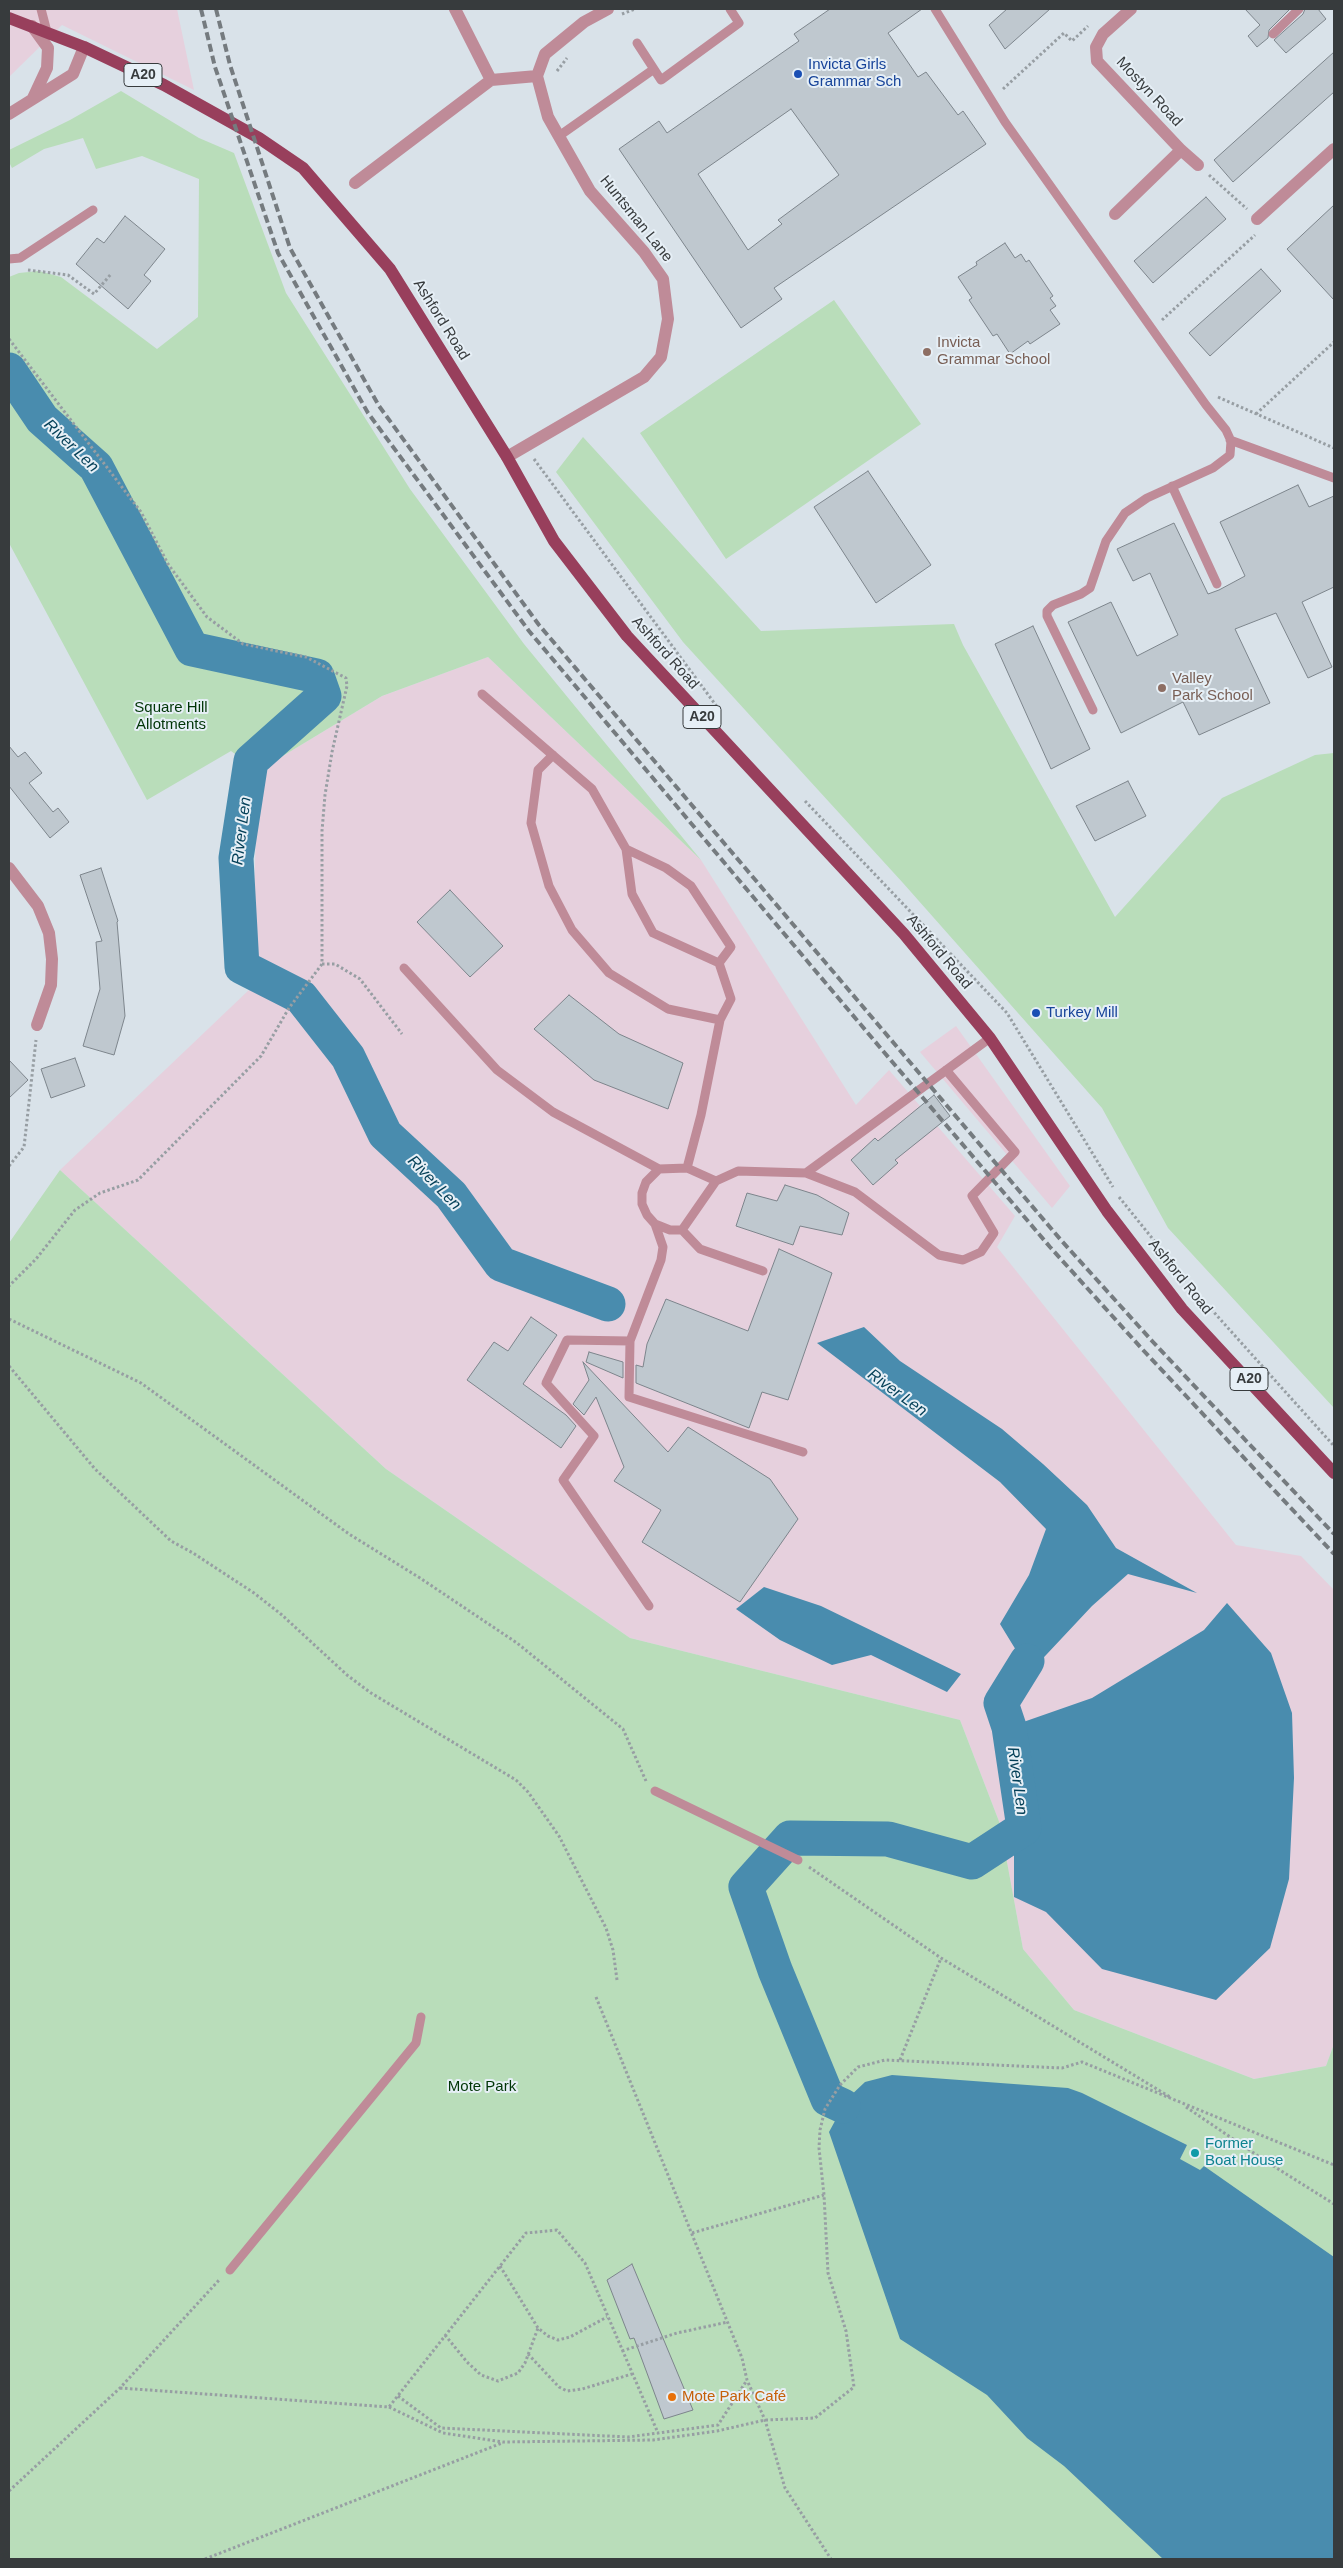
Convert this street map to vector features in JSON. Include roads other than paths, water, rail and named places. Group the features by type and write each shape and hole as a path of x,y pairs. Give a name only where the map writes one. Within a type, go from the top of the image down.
{"main road":[{"name":"Ashford Road","path":"9,18 84,47 201,106 259,138 303,168 390,269 507,457 554,541 627,636 904,934 990,1038 1107,1211 1182,1309 1334,1473"}],"street":[{"path":"455,9 491,80"},
{"path":"355,183 491,80 537,76 545,54 584,22 608,9"},
{"name":"Mostyn Road","path":"1131,9 1103,34 1096,47 1097,61 1181,150 1198,165"},
{"path":"32,26 48,48 47,68 32,98"},
{"path":"9,114 73,74 84,47"},
{"name":"Huntsman Lane","path":"507,457 644,377 662,357 668,319 663,279 644,252 590,191 548,117 537,76"},
{"path":"1258,219 1334,149"},
{"name":"Mostyn Road","path":"1115,214 1181,150"},
{"path":"9,868 38,906 49,933 52,959 51,984 37,1025"}],"lane":[{"path":"41,9 47,32"},
{"path":"637,43 661,80 740,23 730,9"},
{"path":"935,9 1005,122 1200,397 1226,430 1230,440 1232,449 1230,455 1213,468 1147,498 1125,514 1106,542 1090,588 1081,594 1053,605 1047,611 1046,616 1093,710"},
{"path":"1273,34 1299,9"},
{"path":"558,136 654,69"},
{"path":"9,259 20,258 93,210"},
{"path":"1230,440 1334,478"},
{"path":"1172,486 1217,584"},
{"path":"482,694 592,789 626,848 632,894 653,933 719,963 731,999 720,1020 701,1115 688,1168"},
{"path":"553,755 538,770 531,823 549,886 572,930 609,973 668,1008 720,1020"},
{"path":"626,848 666,868 690,886 731,947 719,963"},
{"path":"404,968 497,1070 553,1112 659,1169 688,1168 716,1181"},
{"path":"806,1173 990,1038"},
{"path":"682,1230 716,1181 738,1171 806,1173 855,1192 939,1255 963,1260 981,1252 994,1233 972,1196 1015,1152 946,1070"},
{"path":"659,1169 646,1182 642,1192 642,1204 647,1215 655,1224 663,1247 661,1260 630,1341 629,1397 802,1452"},
{"path":"655,1224 670,1230 682,1230 700,1249 763,1270"},
{"path":"630,1341 567,1340 546,1383 594,1436 563,1480 649,1606"},
{"path":"653,1791 798,1860"},
{"path":"230,2270 416,2042 421,2017"}],"water":[{"path":"864,1327 900,1361 1002,1429 1043,1464 1087,1505 1116,1548 1197,1593 1128,1574 1092,1606 1001,1703 989,1698 1022,1660 1000,1624 1029,1575 1046,1529 1000,1482 817,1343"},
{"path":"764,1587 821,1606 961,1674 947,1692 871,1655 832,1665 780,1640 736,1609"},
{"path":"1227,1603 1271,1653 1292,1713 1294,1778 1289,1879 1270,1948 1216,2000 1102,1969 1046,1912 1014,1897 1014,1848 1024,1828 1013,1759 1001,1743 1009,1727 1092,1698 1204,1630"},
{"path":"892,2075 1068,2088 1082,2093 1187,2145 1180,2159 1200,2170 1204,2166 1334,2257 1334,2559 1163,2559 1064,2466 1027,2438 987,2395 900,2339 829,2132 847,2099 865,2082"}],"waterway":[{"name":"River Len","path":"9,370 42,419 96,467 192,649 317,676 324,696 251,761 236,858 242,967 301,997 348,1057 385,1134 451,1195 501,1264 608,1304"},
{"name":"River Len","path":"843,2106 828,2099 775,1970 746,1887 790,1838 888,1839 972,1862 1024,1828 1009,1727 1001,1703 1027,1661"}],"railway":[{"path":"201,9 215,67 278,253 368,413 529,631 883,1051 1050,1247 1143,1350 1334,1554"},
{"path":"216,9 230,65 290,248 379,406 539,625 1060,1239 1153,1342 1334,1534"}],"place":[{"name":"Invicta Girls Grammar Sch","path":"798,74"},
{"name":"Invicta Grammar School","path":"927,352"},
{"name":"Valley Park School","path":"1162,688"},
{"name":"Turkey Mill","path":"1036,1013"},
{"name":"Former Boat House","path":"1195,2153"},
{"name":"Mote Park Café","path":"672,2397"}],"park label":[{"name":"Square Hill Allotments","path":"171,716"},
{"name":"Mote Park","path":"482,2087"}]}
